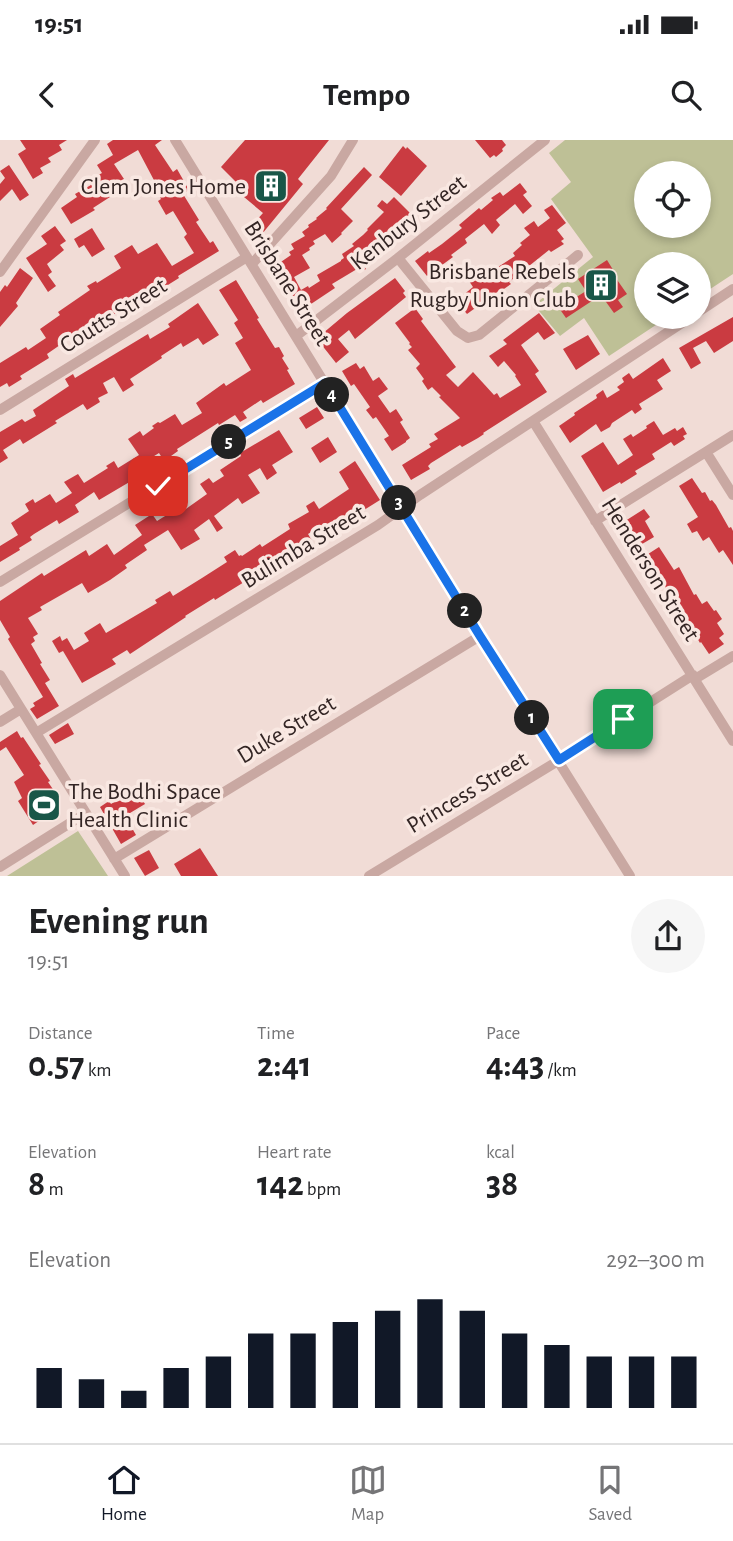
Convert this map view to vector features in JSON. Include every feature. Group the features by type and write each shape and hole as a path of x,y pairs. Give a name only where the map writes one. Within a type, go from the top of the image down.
{"street":[{"path":"0,272 95,140"},
{"name":"Brisbane Street","path":"176,140 480,636 631,876"},
{"name":"Coutts Street","path":"0,410 250,261 331,176 353,140"},
{"name":"Kenbury Street","path":"296,336 545,140"},
{"path":"398,258 457,331 468,338 479,335 579,255"},
{"path":"711,303 733,289"},
{"name":"Bulimba Street","path":"36,733 378,525 673,329"},
{"path":"0,583 325,383"},
{"name":"Henderson Street","path":"533,421 733,741"},
{"path":"595,521 733,435"},
{"path":"706,452 733,495"},
{"name":"Duke Street","path":"114,859 480,636"},
{"name":"Princess Street","path":"369,876 694,677 733,656"},
{"path":"0,676 125,876"},
{"path":"0,723 21,709"},
{"path":"0,867 86,813"}],"green space":[{"path":"565,140 733,140 733,274 711,288 711,252 634,252 634,329 650,329 609,356 584,318 560,336 534,305 593,257 551,199 571,182 549,153"},
{"path":"78,831 108,876 7,876"}],"building":[{"path":"20,140 67,140 59,145 62,150 48,158 51,162 40,168 43,173 33,179 18,154 26,149"},
{"path":"113,140 162,140 155,145 173,172 177,169 189,190 183,194 199,220 196,222 219,251 163,288 161,284 139,297 141,301 131,307 130,305 107,318 105,315 92,323 95,327 75,339 73,336 47,354 49,358 20,376 22,379 9,387 7,383 0,387 0,363 46,338 40,329 60,315 58,312 90,290 87,286 121,268 114,256 132,245 138,254 157,243 172,266 194,253 184,237 187,234 173,211 166,215 158,201 161,199 153,186 156,184 138,150 114,164 124,179 107,192 110,197 93,208 95,210 71,224 61,208 77,197 75,194 91,185 88,181 102,173 97,165 113,155 107,144"},
{"name":"Clem Jones Home","path":"245,140 329,140 298,179 303,184 262,234 254,223 263,213 238,192 241,187 221,167"},
{"path":"475,140 502,140 506,145 496,157 494,155 490,158"},
{"path":"403,146 427,166 401,196 379,177"},
{"path":"9,165 29,195 20,201 12,189 0,201 0,184 5,178 0,171"},
{"path":"364,167 372,175 341,209 353,221 332,243 325,234 313,241 315,244 302,255 310,268 294,277 301,290 320,281 317,275 344,258 342,254 354,246 352,244 384,212 377,206 382,200 387,204 394,197 413,216 402,231 400,229 391,235 377,249 379,253 363,265 366,269 359,273 357,269 332,284 335,288 299,312 275,266 291,255 289,252 294,249 291,244 305,236 302,232 327,209"},
{"path":"520,183 527,192 523,195 532,206 523,214 515,204 496,220 500,225 492,234 484,224 465,239 467,243 451,255 453,257 427,276 415,261 462,228 459,225 493,200 491,198 500,192 503,196"},
{"path":"552,205 566,223 557,230 564,239 561,241 564,244 551,252 549,250 509,282 511,284 467,314 456,301 473,287 469,281 478,274 481,278 515,256 513,253 522,245 520,243 530,235 524,228 534,221 538,227 550,218 544,210"},
{"path":"55,226 66,241 60,245 64,250 47,264 52,272 48,275 56,286 48,292 26,258 47,244 41,236"},
{"path":"92,228 105,249 92,257 84,245 79,248 74,239"},
{"name":"Brisbane Rebels Rugby Union Club","path":"607,260 627,294 618,300 623,307 614,313 601,295 566,318 559,308 586,291 578,279"},
{"path":"20,268 33,278 16,303 18,306 0,327 0,292 5,285 7,287"},
{"path":"395,278 405,291 403,293 406,297 355,339 349,330 338,339 349,352 336,363 321,344 324,336 322,334"},
{"path":"236,280 275,348 279,347 295,384 243,412 247,418 240,422 235,415 219,425 218,423 177,449 178,451 164,461 159,453 138,466 143,474 99,500 94,492 75,505 79,512 59,524 57,520 34,534 30,537 32,540 19,548 20,550 0,562 0,546 18,535 11,523 29,511 25,504 33,499 35,503 50,494 56,503 72,493 64,482 78,474 84,483 114,461 118,468 139,455 128,439 140,431 143,436 154,428 152,426 175,414 182,425 202,413 196,403 224,383 226,386 251,370 235,343 243,338 234,323 238,320 219,290"},
{"path":"198,303 219,335 203,345 198,338 183,347 181,343 130,379 134,385 123,392 114,377 103,383 108,393 98,398 100,402 87,410 83,404 23,444 20,439 3,450 8,458 0,463 0,432 22,419 25,422 36,416 33,410 69,386 65,379 73,374 75,378 148,334 150,339 170,327 168,324"},
{"path":"415,308 423,319 421,321 456,367 446,375 458,387 473,372 500,398 521,385 504,361 498,367 489,356 507,344 503,340 539,313 555,333 544,340 538,332 521,345 539,371 535,374 547,392 478,438 462,447 460,445 431,463 428,466 430,469 411,480 402,465 431,447 429,444 438,439 434,434 460,418 432,387 428,390 416,368 420,364 408,350 412,347 395,323"},
{"path":"733,317 733,341 714,353 706,341 693,348 701,363 691,369 679,348"},
{"path":"588,335 600,354 576,370 563,349"},
{"path":"663,358 671,371 657,380 663,389 639,404 642,409 635,414 632,410 601,432 596,424 570,443 559,426 597,398 596,395 603,390 607,398 620,390 617,387 629,373 633,379"},
{"path":"356,363 360,369 364,366 373,381 379,377 388,389 378,396 390,413 396,409 403,420 400,422 410,438 392,451 384,439 389,436 376,417 373,419 366,410 370,407 354,384 351,386 342,371"},
{"path":"317,407 324,418 306,429 299,418"},
{"path":"654,421 663,435 683,427 687,434 683,436 685,439 674,446 671,442 652,454 655,459 635,471 637,474 603,492 581,456 603,442 618,465 633,455 623,439 631,434 633,437"},
{"path":"279,430 293,452 272,465 277,473 267,480 260,468 248,475 260,493 242,504 238,498 214,516 223,528 217,532 209,519 194,530 200,539 181,550 168,530 144,545 147,550 125,565 127,568 110,580 88,593 82,583 40,607 42,610 28,618 38,634 33,637 35,641 31,644 50,680 45,683 59,706 37,719 30,709 35,706 33,703 43,697 8,639 10,637 0,620 0,601 42,573 44,576 86,550 89,556 107,544 114,555 142,535 135,525 152,514 157,521 178,508 180,512 183,511 207,494 200,484 209,478 213,483 224,476 220,470 241,456 240,453"},
{"path":"328,437 337,452 320,463 311,448"},
{"path":"355,461 380,500 323,534 319,527 308,534 312,541 306,545 310,551 301,556 299,552 260,576 259,573 215,600 214,598 130,654 127,650 112,659 116,664 82,683 63,651 59,653 52,641 60,636 62,641 67,638 74,650 89,641 84,633 100,623 106,633 157,603 155,600 170,591 173,596 227,562 224,557 235,550 242,556 290,529 288,524 309,512 306,506 314,501 319,509 349,489 339,472"},
{"path":"692,478 702,493 705,492 716,505 733,531 733,565 723,550 719,553 709,537 703,541 697,531 692,533 687,524 698,517 679,486"},
{"path":"644,509 650,517 645,521 654,537 637,547 622,523"},
{"path":"659,547 674,570 679,567 694,595 696,594 702,604 707,601 722,619 717,623 724,634 719,638 724,644 709,654 696,636 694,637 684,620 686,619 645,556"},
{"path":"68,723 74,734 55,744 49,735"},
{"path":"17,731 41,764 39,765 59,798 52,803 56,809 33,825 18,801 22,798 14,782 24,775 6,747 0,751 0,742"},
{"path":"136,789 145,804 125,816 136,835 121,844 100,807 109,801 111,804"},
{"path":"200,848 218,876 181,876 174,864"},
{"path":"149,850 159,868 145,876 134,858"}],"place":[{"name":"Clem Jones Home","path":"271,186"},
{"name":"Brisbane Rebels Rugby Union Club","path":"601,285"},
{"name":"The Bodhi Space Health Clinic","path":"44,805"}],"route":[{"path":"158,486 325,383 559,760 623,719"}]}
